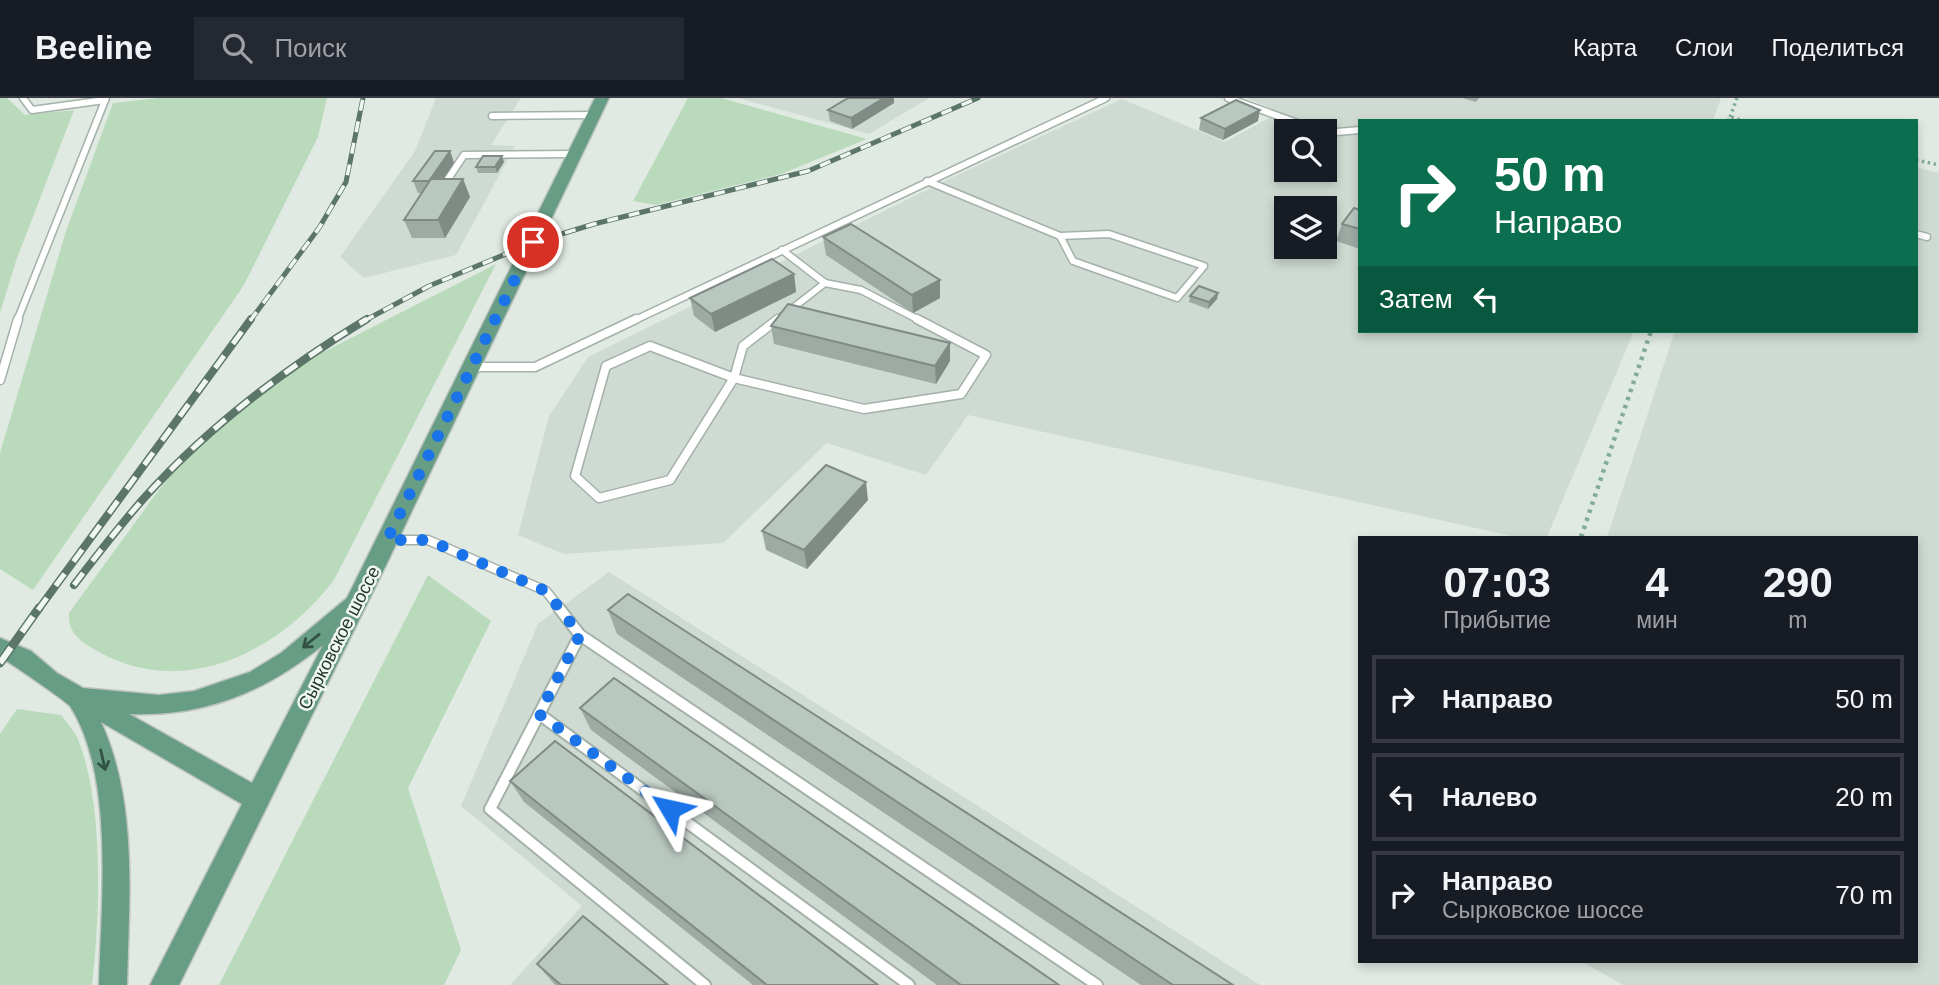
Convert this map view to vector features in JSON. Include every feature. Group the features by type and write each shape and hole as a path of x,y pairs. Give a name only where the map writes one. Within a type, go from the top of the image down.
{"main road":[{"name":"Сырковское шоссе","path":"164,985 361,594 602,98"},
{"path":"78,697 124,705 168,706 228,694 290,658 361,594"},
{"path":"0,647 23,658 49,680 258,800"},
{"path":"78,697 104,755 116,850 113,985"}],"lane":[{"path":"23,98 32,110 105,99"},
{"path":"472,367 535,367 1106,98"},
{"path":"1228,98 1286,119"},
{"path":"0,380 22,303 105,99"},
{"path":"492,116 593,115"},
{"path":"1337,132 1358,131"},
{"path":"437,195 464,155 574,154"},
{"path":"927,181 1060,236 1109,234 1204,266 1177,298 1073,261 1060,236"},
{"path":"1918,235 1927,237"},
{"path":"782,250 825,283 861,290 986,355 961,394 864,409 734,378 650,346 606,366 575,476 599,498 670,480 734,378 743,346 825,283"},
{"path":"387,540 428,540 546,591 580,635 1097,985"},
{"path":"580,635 490,809 705,985"},
{"path":"539,714 909,985"}],"path":[{"path":"1729,119 1737,98"},
{"path":"1918,160 1939,165"},
{"path":"1581,536 1650,333"}],"shaded area":[{"path":"436,98 521,98 491,145 515,146 456,255 364,278 340,257 415,151"},
{"path":"738,98 929,98 869,134"},
{"path":"1246,98 1721,98 1714,119 1358,119 1358,333 1633,333 1547,536 1512,536 968,415 926,475 827,443 723,543 564,554 518,535 549,416 588,357 953,177 1122,99 1225,142 1280,112"},
{"path":"1918,168 1939,173 1939,985 1623,985 1584,963 1918,963 1918,536 1607,536 1674,333 1918,333"},
{"path":"609,572 1260,985 510,985 582,906 461,806 538,624"}],"green space":[{"path":"0,98 7,98 25,115 74,110 16,261 0,313"},
{"path":"158,98 327,98 318,137 244,285 33,590 0,569 0,453 66,231 113,103"},
{"path":"688,98 721,98 867,139 781,174 656,205 633,201"},
{"path":"496,264 334,580 287,628 259,647 229,661 197,669 164,671 132,666 99,652 77,637 71,627 69,613 188,450 248,400 298,365"},
{"path":"428,575 491,621 408,788 461,950 444,985 219,985"},
{"path":"17,709 61,715 78,738 87,768 93,797 98,862 97,927 92,985 0,985 0,734"}],"building":[{"path":"848,98 884,98 851,118 828,110"},
{"path":"1236,100 1260,110 1225,129 1201,118"},
{"path":"435,151 450,151 429,181 413,181"},
{"path":"483,156 502,156 495,167 476,167"},
{"path":"431,179 463,179 438,220 404,220"},
{"path":"1354,208 1358,209 1358,228 1342,224"},
{"path":"851,224 940,280 912,295 823,237"},
{"path":"772,259 794,274 711,314 690,298"},
{"path":"1199,286 1218,293 1209,302 1190,296"},
{"path":"788,304 950,343 935,366 771,326"},
{"path":"826,465 866,482 804,550 762,531"},
{"path":"628,594 1233,985 1173,985 608,610"},
{"path":"614,678 1059,985 961,985 580,708"},
{"path":"555,741 878,985 767,985 510,781"},
{"path":"583,916 668,985 561,985 537,964"}],"railway":[{"path":"250,321 319,228 346,182 363,98"},
{"path":"364,321 429,286 532,243 594,224 808,171 978,98"},
{"path":"38,610 251,319"},
{"path":"74,585 136,508 195,446 278,378 367,319"},
{"path":"0,663 39,608"}],"route":[{"path":"533,242 387,540 428,540 546,591 580,635 539,714 670,809"}]}
